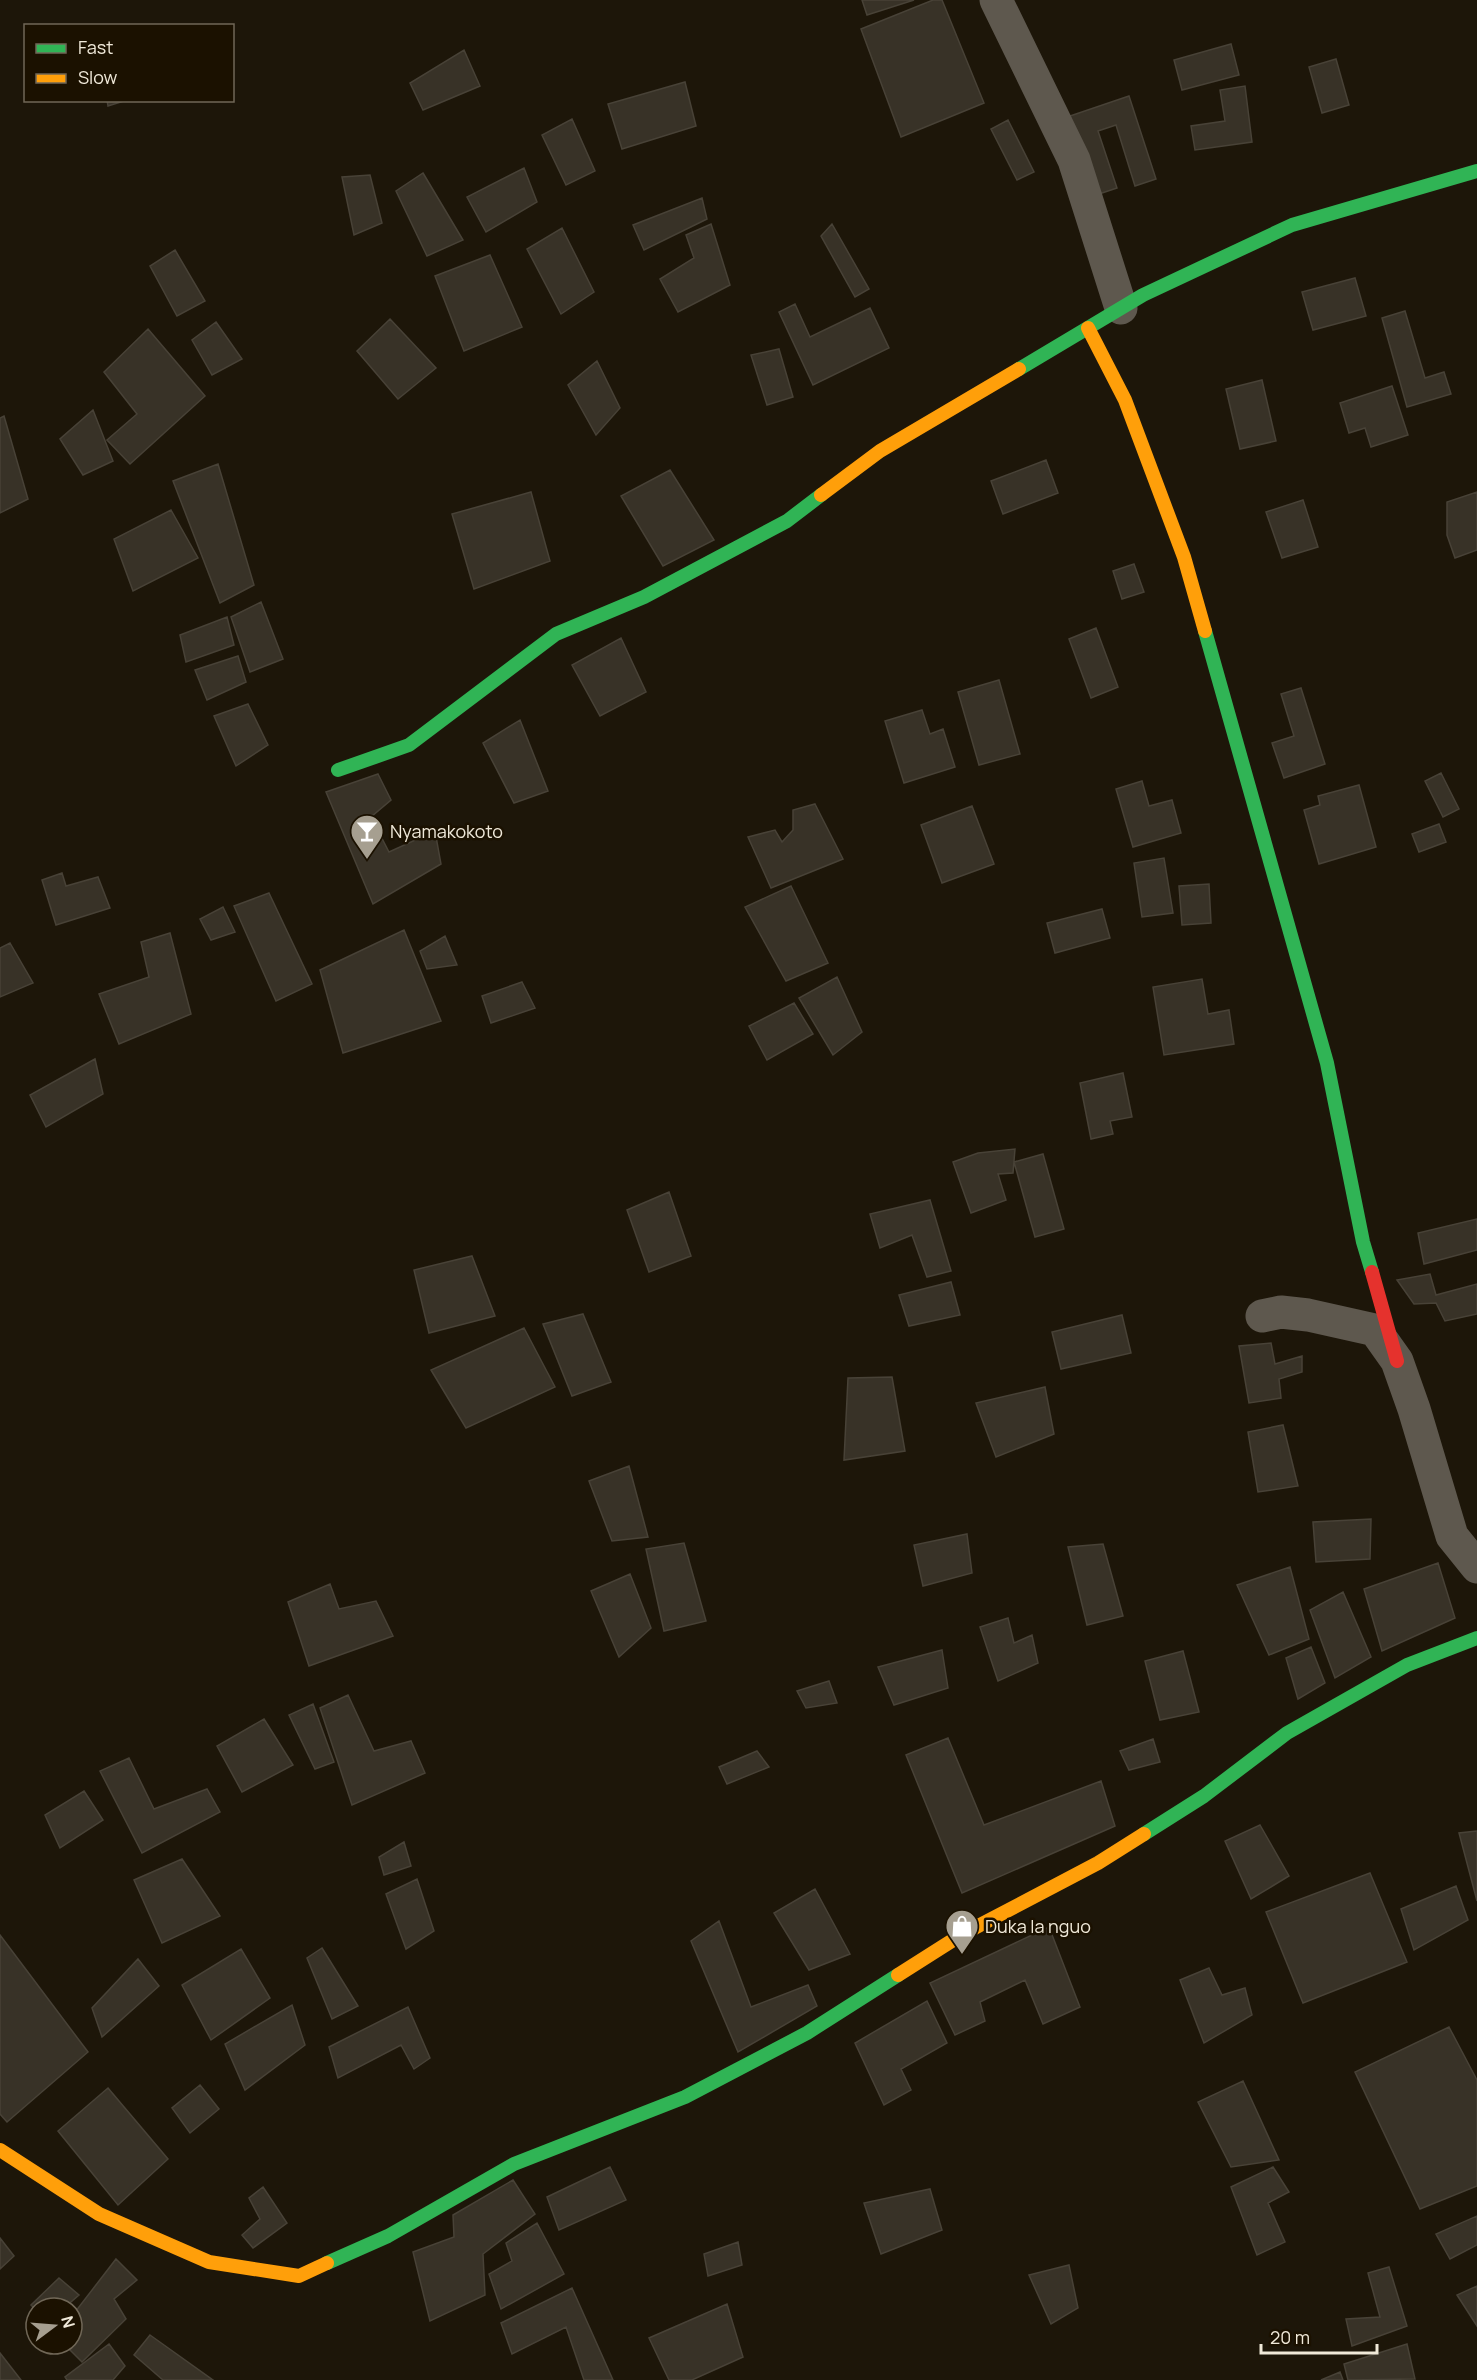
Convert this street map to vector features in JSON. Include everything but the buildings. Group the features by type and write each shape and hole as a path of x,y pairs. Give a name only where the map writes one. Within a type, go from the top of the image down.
{"street":[{"path":"996,0 1074,160 1121,308"},
{"path":"338,770 409,745 556,634 644,597 787,521 880,452 1143,295 1292,225 1477,171"},
{"path":"1088,328 1125,400 1184,557 1328,1063 1363,1242 1397,1360 1418,1420 1452,1536 1477,1567"},
{"path":"1262,1316 1281,1312 1308,1315 1375,1330 1397,1360"},
{"path":"0,2150 99,2214 209,2262 299,2276 388,2236 514,2164 685,2097 807,2033 961,1935 1098,1863 1204,1796 1287,1733 1407,1665 1477,1638"}],"traffic: fast":[{"path":"1019,369 1143,295 1292,225 1477,171"},
{"path":"338,770 409,745 556,634 644,597 787,521 821,495"},
{"path":"1205,631 1327,1063 1363,1242 1372,1272"},
{"path":"1144,1834 1204,1796 1287,1733 1407,1665 1477,1638"},
{"path":"327,2263 388,2236 514,2164 685,2097 807,2033 898,1975"}],"traffic: slow":[{"path":"1088,328 1125,400 1184,557 1205,631"},
{"path":"821,495 880,451 1019,369"},
{"path":"898,1975 961,1935 1098,1863 1144,1834"},
{"path":"0,2150 99,2214 209,2262 299,2276 327,2263"}],"traffic: jam":[{"path":"1372,1272 1397,1361"}],"place":[{"name":"Nyamakokoto","path":"367,860"},
{"name":"Duka la nguo","path":"962,1955"}]}
